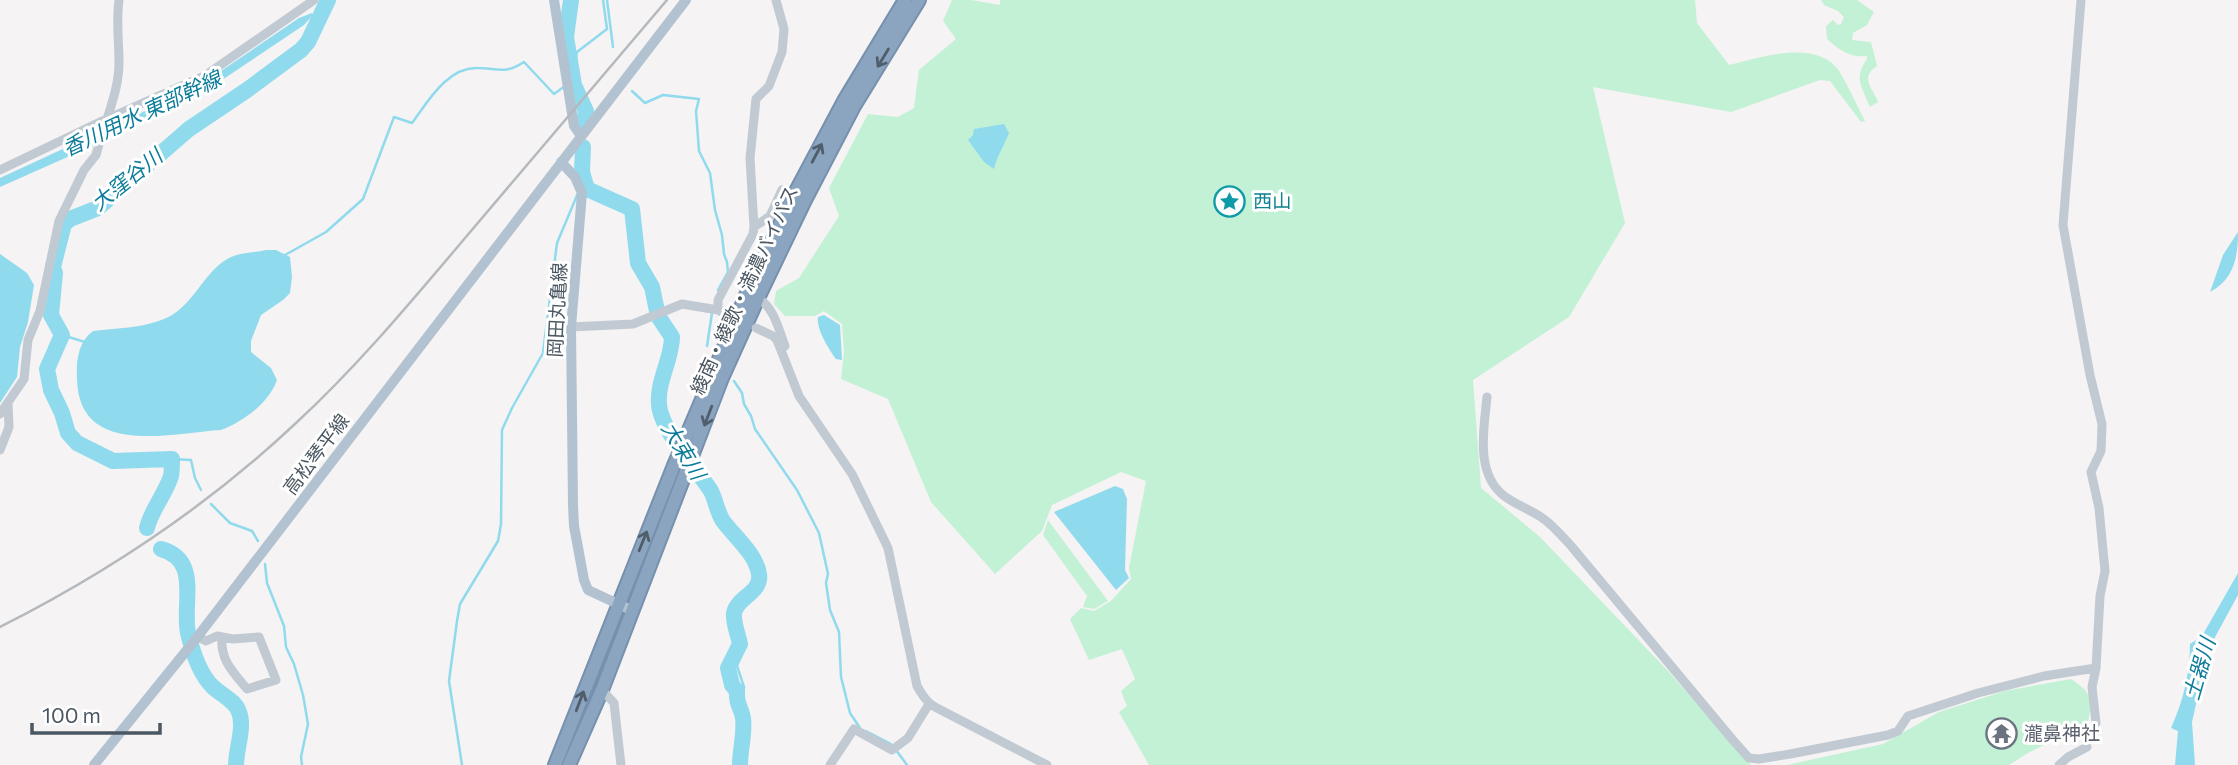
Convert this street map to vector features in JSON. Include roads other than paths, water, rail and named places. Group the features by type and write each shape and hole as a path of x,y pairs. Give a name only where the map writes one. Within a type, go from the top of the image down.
{"highway":[{"name":"綾南・綾歌・満濃バイパス","path":"555,765 675,463 747,293 794,195 844,101 905,0"},
{"name":"綾南・綾歌・満濃バイパス","path":"569,765 602,690 722,378 758,298 854,106 919,0"}],"main road":[{"path":"554,0 574,126 581,136"},
{"path":"561,162 686,0"},
{"name":"岡田丸亀線","path":"561,162 575,177 581,190 571,327 574,526 588,590 631,610"},
{"name":"高松琴平線","path":"94,765 194,642 561,162"}],"street":[{"path":"0,414 24,379 28,340 40,310 60,221 84,170 96,155 102,123 115,95 119,64 116,28 119,0"},
{"path":"0,170 206,75 314,0"},
{"path":"571,327 625,326 682,304 694,304 717,311 718,300 753,233 754,202 750,158 756,99 769,86 782,52 783,29 776,0"},
{"path":"2081,0 2063,225 2090,375 2102,424 2101,451 2091,472 2099,508 2105,571 2100,596 2096,668 2092,687 2096,723"},
{"path":"754,227 769,216 782,190 794,195"},
{"path":"758,298 772,310 788,355 785,359"},
{"path":"756,328 773,336 799,397 852,474 888,548 917,686 929,704 1047,765"},
{"path":"1487,397 1483,440 1485,460 1494,486 1504,496 1539,516 1563,537 1749,758 1790,754 1888,735 1898,731 1908,716 1957,699 2043,676 2096,668"},
{"path":"0,450 9,426 8,403"},
{"path":"194,642 217,636 233,639 259,637 276,680 247,689 230,669 221,651 222,637"},
{"path":"602,690 614,703 621,765"},
{"path":"830,765 854,729 892,750 908,738 929,704"},
{"path":"2059,765 2087,747"}],"water":[{"name":"香川用水 東部幹線","path":"312,13 304,25 204,92 0,187 0,178 199,86 299,18"},
{"path":"1004,124 1009,133 994,169 984,162 968,140 974,129"},
{"path":"2238,232 2233,267 2224,281 2210,292 2223,255"},
{"path":"276,250 290,257 292,277 290,293 261,315 251,341 251,352 271,368 277,380 262,404 246,417 221,430 154,436 131,435 110,431 93,421 82,404 77,379 79,352 88,335 93,331 154,323 172,315 221,263 238,255"},
{"path":"0,254 27,273 34,285 28,322 20,347 17,377 0,403"},
{"path":"824,315 840,325 842,360 836,359 821,333 818,317"},
{"path":"1115,486 1123,489 1127,499 1125,570 1129,578 1116,590 1054,512"},
{"name":"土器川","path":"2238,573 2238,595 2208,650 2192,722 2195,765 2175,765 2178,731 2171,728 2185,687 2190,644 2202,636"}],"waterway":[{"name":"大窪谷川","path":"147,528 171,476 172,459 113,461 77,443 68,433 51,390 47,369 62,335 51,315 55,273 53,267 64,224 98,208 189,129 301,50 308,42 328,0"},
{"name":"大束川","path":"571,0 566,37 574,85 586,111 584,121"},
{"path":"572,81 577,75 577,52 607,29 603,0"},
{"path":"607,0 613,47"},
{"path":"285,255 326,232 363,199 394,117 412,123 431,97 456,73 477,68 506,70 524,62 554,94 565,86"},
{"path":"632,91 645,103 663,95 699,99 696,111 699,151 710,173 728,272 718,290"},
{"name":"大束川","path":"583,147 582,172 587,189 632,209 638,263 652,287 658,316 672,337 660,387 661,414 672,437 711,491 723,521 754,560 759,574 757,586 734,613 740,644 728,668 743,718 740,765"},
{"path":"462,765 449,681 460,604 498,541 501,524 502,430 543,353 557,243 578,193"},
{"path":"707,346 712,313"},
{"path":"62,335 85,342"},
{"path":"734,381 742,393 755,429 797,490 819,533 828,574 826,583 830,610 839,632 841,677 850,713 860,728"},
{"path":"172,459 191,460 201,490"},
{"path":"211,504 230,523 252,531 258,541"},
{"name":"大窪谷川","path":"161,549 173,554 186,572 188,633 200,668 212,686 231,701 239,712 241,731 236,765"},
{"path":"265,564 267,583 284,626 286,647 303,695 308,724 301,757 302,765"},
{"path":"739,639 743,643 737,666 744,687 747,728 745,765"},
{"path":"866,731 891,744"},
{"path":"896,750 907,765"}],"railway":[{"path":"0,627 79,584 156,536 228,482 296,423 342,377 429,281 667,0"}],"place":[{"name":"西山","path":"1230,201"},
{"name":"瀧鼻神社","path":"2001,733"}]}
